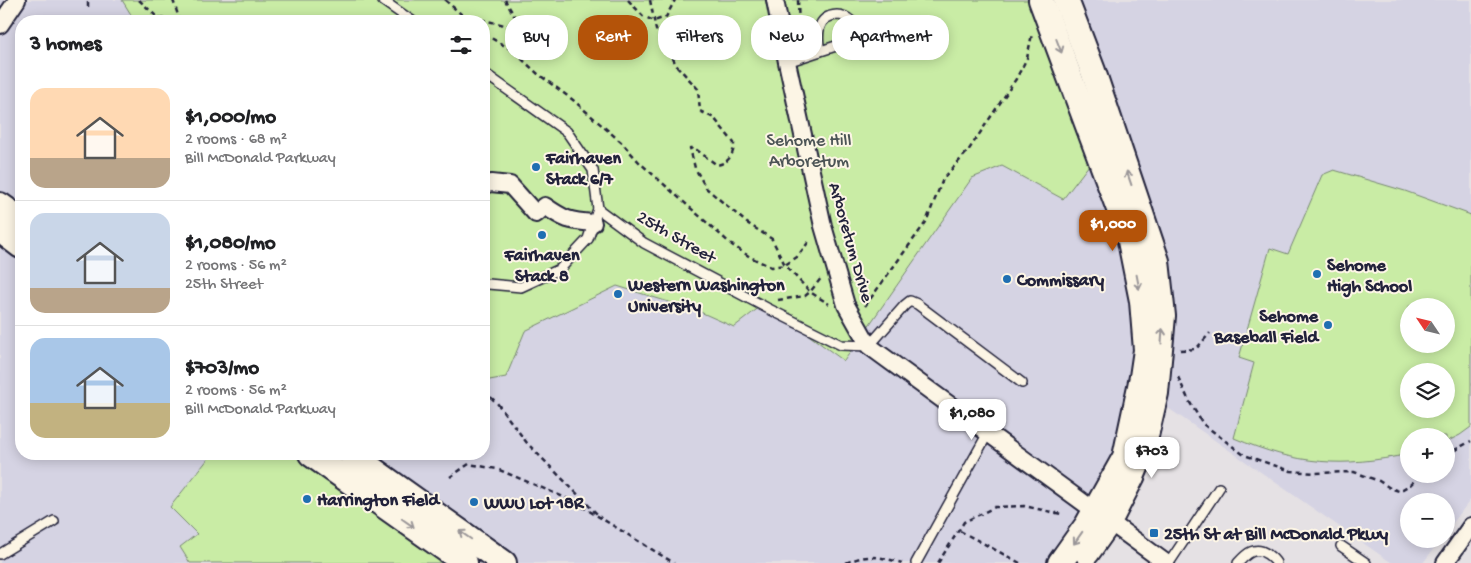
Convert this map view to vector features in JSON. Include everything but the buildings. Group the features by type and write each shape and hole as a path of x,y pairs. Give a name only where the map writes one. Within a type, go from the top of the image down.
{"main road":[{"path":"1041,0 1129,236 1142,301 1146,350 1125,457 1102,517 1080,563"},
{"path":"1060,563 1087,525 1102,517 1132,477 1142,453 1156,393 1163,316 1157,261 1093,71 1066,0"},
{"path":"0,205 15,216"},
{"path":"0,230 15,241"},
{"path":"319,460 465,563"},
{"path":"359,460 504,563"}],"street":[{"path":"0,25 17,0"},
{"name":"Arboretum Drive","path":"775,0 786,62 823,226 846,305 869,346"},
{"path":"490,183 510,185 536,214 545,206 562,218 571,221 595,216"},
{"path":"869,346 1167,563"},
{"path":"1445,563 1471,526"}],"lane":[{"path":"382,0 403,15"},
{"path":"822,22 832,15"},
{"path":"786,62 792,60"},
{"path":"490,77 567,132 593,170 595,216 588,239 560,269 521,287 490,284"},
{"name":"25th Street","path":"595,216 644,244 841,345 869,346"},
{"path":"869,346 904,305 910,301 917,304 1022,383"},
{"path":"916,563 988,433"},
{"path":"1167,563 1219,488"},
{"path":"0,554 54,521"},
{"path":"1341,546 1366,563"},
{"path":"1238,563 1253,550 1263,551 1275,560 1276,563"}],"path":[{"path":"88,0 88,7"},
{"path":"139,0 155,15"},
{"path":"173,0 178,15"},
{"path":"445,0 462,15"},
{"path":"490,22 522,29 505,0"},
{"path":"628,0 643,16 654,21 666,17 675,0"},
{"path":"650,0 656,30 664,39 676,65 698,89 700,110 714,118 734,143 734,152 728,160 717,165 694,148 690,148 695,168 702,182 706,188 747,223 772,239 785,265 810,292 855,320 926,222 943,179 968,151 1016,79 1027,58 1032,30"},
{"path":"490,37 512,50 538,74 573,100 732,245 750,257 771,267 785,265 797,257 823,226"},
{"path":"758,303 805,296 820,278 835,268"},
{"path":"1161,351 1196,349 1210,334"},
{"path":"1161,351 1172,364 1189,401 1203,424 1244,455 1291,471 1315,473 1354,472 1399,491 1412,483"},
{"path":"490,397 527,443 602,519"},
{"path":"1455,450 1471,441"},
{"path":"450,477 469,464 497,469 573,501 674,563"},
{"path":"938,563 964,522 995,507 1024,506 1061,514"},
{"path":"960,531 1020,563"},
{"path":"846,563 869,556 882,557 902,563"}],"shaded area":[{"name":"Western Washington University","path":"0,0 351,0 372,15 15,15 15,460 490,460 490,97 1052,64 1149,267 1151,396 1071,563 0,563"},
{"name":"Sehome High School","path":"1071,0 1471,0 1471,499 1455,520 1455,493 1400,493 1400,548 1434,548 1423,563 1392,563 1168,408 1168,316"}],"green space":[{"name":"Sehome Hill Arboretum","path":"122,0 1034,0 1089,165 1063,199 1002,166 972,178 844,361 765,303 734,327 698,311 617,286 525,331 506,377 490,380 490,15 131,15"},
{"name":"Sehome Baseball Field","path":"1334,170 1405,191 1471,215 1471,427 1455,438 1455,428 1400,428 1400,456 1341,462 1300,459 1257,447 1234,438 1254,363 1239,358 1270,248 1288,254 1322,175"},
{"name":"Harrington Field","path":"207,460 304,460 452,563 190,563 180,547 197,534 170,507"}],"place":[{"name":"Fairhaven Stack 6/7","path":"536,167"},
{"name":"Fairhaven Stack 8","path":"542,235"},
{"name":"Sehome High School","path":"1317,274"},
{"name":"Commissary","path":"1007,279"},
{"name":"Western Washington University","path":"618,294"},
{"name":"Sehome Baseball Field","path":"1328,325"},
{"name":"Harrington Field","path":"307,499"},
{"name":"WWU Lot 18R","path":"474,502"},
{"name":"25th St at Bill McDonald Pkwy","path":"1154,533"}]}
